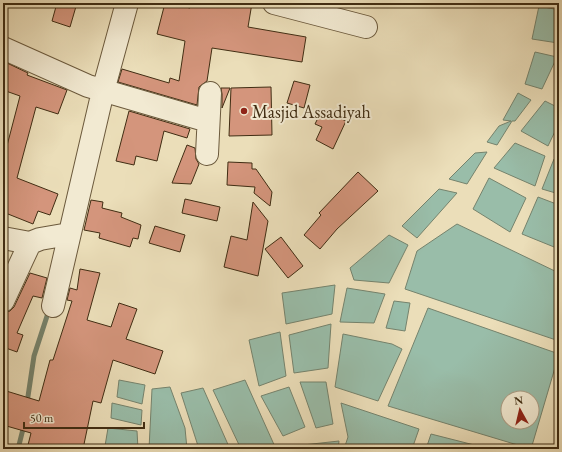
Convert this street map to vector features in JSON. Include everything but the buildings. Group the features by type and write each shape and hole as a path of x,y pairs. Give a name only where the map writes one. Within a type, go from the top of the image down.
{"street":[{"path":"53,306 97,89 127,3"},
{"path":"274,3 366,27"},
{"path":"3,48 97,89 208,121"},
{"path":"207,154 210,93"},
{"path":"3,238 35,241 67,235"},
{"path":"3,301 35,241"}],"shaded area":[{"path":"539,6 559,10 558,43 532,39"},
{"path":"535,52 557,57 542,89 525,84"},
{"path":"518,93 531,100 515,121 512,121 497,145 487,142 499,126 511,121 503,120"},
{"path":"545,101 559,108 559,123 548,146 521,131"},
{"path":"515,143 545,156 535,186 494,168"},
{"path":"487,152 467,184 449,179 475,153"},
{"path":"554,159 559,161 559,194 542,189"},
{"path":"489,178 526,198 510,232 473,209"},
{"path":"439,189 457,193 417,238 402,226"},
{"path":"538,197 559,205 559,249 522,234"},
{"path":"457,224 559,273 559,341 405,289 417,251"},
{"path":"389,235 408,245 389,283 354,280 350,268"},
{"path":"335,285 332,314 286,324 282,293"},
{"path":"347,288 385,294 374,323 340,322"},
{"path":"394,301 410,303 405,331 386,328"},
{"path":"428,308 559,354 540,418 540,390 500,390 500,430 537,430 531,449 388,406"},
{"path":"331,324 328,368 294,373 289,335"},
{"path":"280,332 286,376 259,386 249,340"},
{"path":"343,334 392,344 402,349 378,401 335,387"},
{"path":"119,380 145,385 142,404 117,397"},
{"path":"245,380 276,449 241,449 213,390"},
{"path":"300,382 326,382 333,424 316,428"},
{"path":"170,387 185,428 187,449 149,449 152,389"},
{"path":"289,387 305,427 283,436 261,396"},
{"path":"203,388 230,449 199,449 181,393"},
{"path":"112,403 142,410 141,425 111,418"},
{"path":"341,403 419,429 412,449 344,449 348,437"},
{"path":"108,428 137,431 138,449 105,446"},
{"path":"431,434 490,449 426,449"},
{"path":"339,441 338,449 286,449 285,447"}],"waterway":[{"path":"27,403 34,356 49,310"},
{"path":"18,449 24,425"}],"place":[{"name":"Masjid Assadiyah","path":"244,111"}]}
